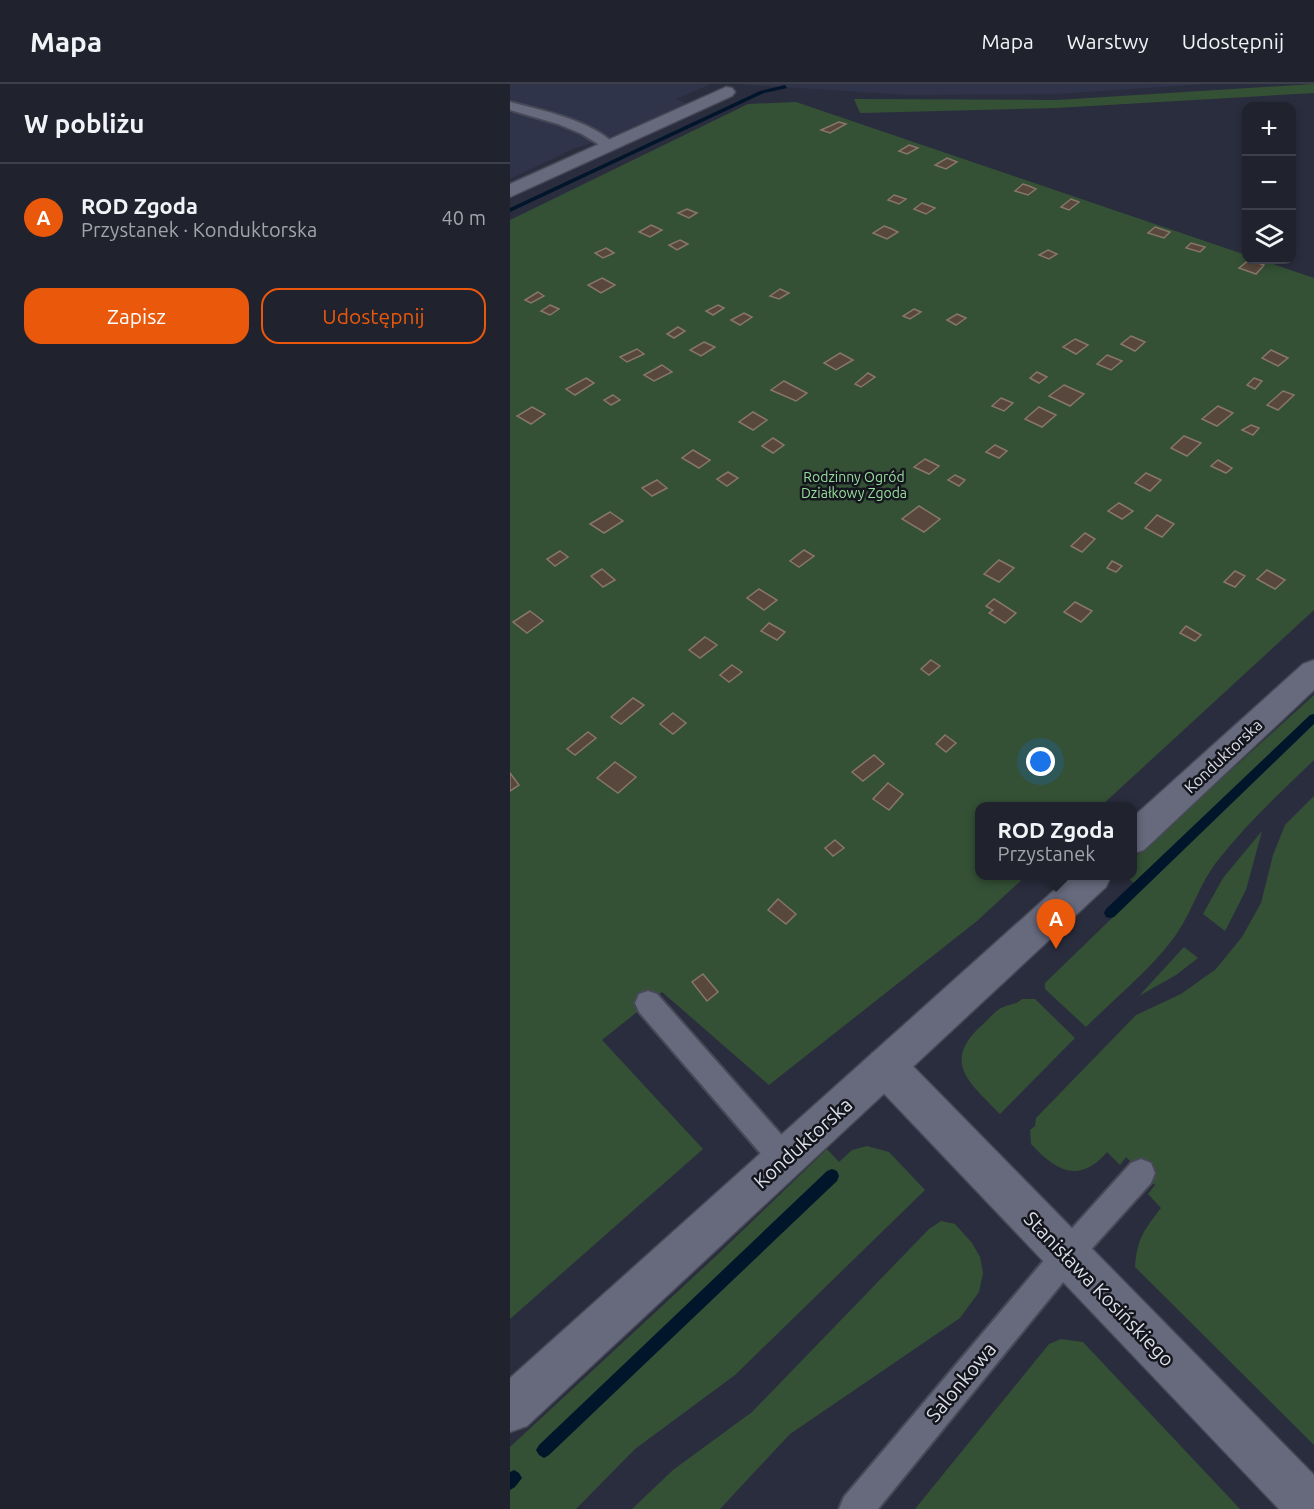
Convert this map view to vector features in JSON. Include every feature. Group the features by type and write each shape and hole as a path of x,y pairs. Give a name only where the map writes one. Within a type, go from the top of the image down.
{"street":[{"path":"510,191 726,92"},
{"name":"Konduktorska","path":"1137,835 1314,672"},
{"name":"Konduktorska","path":"510,1409 1090,880"},
{"name":"Stanisława Kosińskiego","path":"886,1067 1313,1509"}],"lane":[{"path":"513,109 567,121 593,133 609,146"},
{"path":"648,1003 784,1159"},
{"name":"Salonkowa","path":"856,1509 1067,1255 1141,1173"}],"shaded area":[{"path":"510,84 711,84 676,99 687,104 641,126 573,149 510,179"},
{"path":"734,84 1207,84 1056,94 909,95"}],"green space":[{"path":"1314,84 1314,93 1056,108 860,113 854,99 1057,100"},
{"name":"Rodzinny Ogród Działkowy Zgoda","path":"796,102 1242,254 1242,264 1273,264 1314,278 1314,610 1105,802 975,802 975,880 1022,880 977,921 769,1085 662,992 602,1040 703,1149 510,1319 510,220 748,104"},
{"path":"1314,695 1314,760 1253,820 1219,859 1206,878 1180,929 1164,951 1086,1027 1045,989 1045,983 1141,890 1130,880 1137,880 1137,855"},
{"path":"1314,796 1314,1445 1135,1267 1142,1235 1161,1208 1148,1194 1155,1185 1126,1157 1120,1165 1107,1152 1087,1168 1077,1171 1058,1167 1031,1144 1030,1130 1035,1126 1036,1118 1136,1015 1181,994 1216,969 1242,937 1261,903 1273,855 1285,825"},
{"path":"1262,831 1246,890 1225,931 1203,914 1223,878"},
{"path":"1184,947 1198,958 1176,975 1139,996"},
{"path":"1022,999 1035,999 1075,1038 1000,1114 971,1083 965,1073 962,1063 963,1052 969,1040 996,1012"},
{"path":"867,1146 889,1152 925,1190 735,1375 635,1449 576,1509 510,1509 510,1447 716,1256 827,1149 839,1162 852,1150"},
{"path":"941,1221 955,1224 972,1243 980,1257 983,1273 979,1292 960,1318 790,1434 720,1509 632,1509 673,1470 752,1412 929,1229"},
{"path":"1061,1339 1083,1342 1240,1509 915,1509 1049,1344"}],"building":[{"path":"839,122 846,124 830,133 821,130"},
{"path":"909,145 918,148 907,154 899,151"},
{"path":"947,158 957,162 946,169 935,165"},
{"path":"1023,184 1036,189 1028,195 1015,191"},
{"path":"894,195 906,199 899,204 888,200"},
{"path":"1071,199 1079,202 1069,210 1061,207"},
{"path":"922,203 935,208 926,214 914,209"},
{"path":"687,209 697,213 689,218 678,213"},
{"path":"651,225 662,230 650,237 639,232"},
{"path":"884,226 898,232 887,239 873,233"},
{"path":"1155,227 1170,232 1164,238 1148,233"},
{"path":"680,240 688,244 677,250 669,245"},
{"path":"1191,243 1205,247 1200,252 1186,248"},
{"path":"606,248 614,253 603,258 595,253"},
{"path":"1048,250 1057,254 1049,259 1039,255"},
{"path":"1244,264 1264,265 1256,274 1239,268"},
{"path":"602,278 615,285 601,293 588,285"},
{"path":"780,289 789,293 779,299 770,296"},
{"path":"538,292 544,296 531,303 525,300"},
{"path":"550,305 559,309 550,315 541,311"},
{"path":"718,305 724,308 713,315 706,311"},
{"path":"914,309 921,312 910,319 903,316"},
{"path":"744,313 752,317 740,325 731,320"},
{"path":"957,314 966,318 956,325 947,320"},
{"path":"678,327 685,331 674,338 667,334"},
{"path":"1131,336 1145,342 1135,351 1121,344"},
{"path":"1075,339 1088,345 1076,354 1063,347"},
{"path":"704,342 715,347 701,356 690,350"},
{"path":"637,349 644,354 627,362 620,357"},
{"path":"1271,350 1288,358 1278,366 1262,358"},
{"path":"840,353 853,360 836,370 824,363"},
{"path":"1107,355 1122,361 1111,370 1097,364"},
{"path":"662,365 672,372 654,381 644,375"},
{"path":"1037,372 1047,377 1039,383 1030,378"},
{"path":"868,373 875,377 861,387 855,384"},
{"path":"586,378 594,383 575,395 566,389"},
{"path":"1254,378 1262,381 1255,389 1247,385"},
{"path":"784,381 807,393 796,401 771,390"},
{"path":"1064,385 1084,394 1070,406 1049,396"},
{"path":"1283,391 1294,395 1278,410 1267,405"},
{"path":"613,395 620,400 611,405 604,400"},
{"path":"1001,398 1013,403 1004,411 992,406"},
{"path":"1218,406 1233,413 1217,426 1202,419"},
{"path":"532,407 545,414 531,424 517,416"},
{"path":"1039,407 1056,415 1042,427 1025,419"},
{"path":"753,412 767,420 753,430 739,422"},
{"path":"1251,425 1259,428 1253,435 1242,430"},
{"path":"1184,436 1201,443 1187,456 1171,448"},
{"path":"773,438 784,445 773,453 762,446"},
{"path":"995,445 1007,451 999,458 986,452"},
{"path":"693,450 710,460 699,468 682,458"},
{"path":"925,459 939,466 929,474 914,467"},
{"path":"1218,460 1232,468 1226,473 1211,466"},
{"path":"728,472 738,478 727,486 717,479"},
{"path":"1146,473 1161,480 1150,491 1135,483"},
{"path":"955,475 965,480 959,486 948,480"},
{"path":"657,480 667,488 652,496 642,488"},
{"path":"1119,503 1133,511 1122,519 1108,511"},
{"path":"919,506 940,519 924,532 902,519"},
{"path":"610,512 623,521 604,533 590,524"},
{"path":"1157,515 1174,524 1162,537 1145,528"},
{"path":"1085,533 1095,539 1082,552 1071,546"},
{"path":"804,550 814,556 799,567 790,561"},
{"path":"560,551 568,557 555,566 547,559"},
{"path":"999,560 1014,568 999,582 984,574"},
{"path":"1112,561 1122,566 1116,572 1107,568"},
{"path":"602,569 615,580 603,587 591,576"},
{"path":"1267,570 1285,580 1275,589 1257,579"},
{"path":"1235,571 1245,576 1235,587 1224,582"},
{"path":"759,589 777,600 764,610 747,598"},
{"path":"994,599 1016,613 1005,623 989,613 993,610 986,606"},
{"path":"1075,602 1092,611 1081,622 1064,612"},
{"path":"530,611 543,621 527,633 513,622"},
{"path":"769,623 785,632 777,640 761,631"},
{"path":"1186,626 1201,635 1195,641 1180,633"},
{"path":"705,637 717,645 700,658 689,650"},
{"path":"931,660 940,666 929,675 921,669"},
{"path":"732,665 742,672 729,682 720,675"},
{"path":"633,698 644,705 621,724 611,717"},
{"path":"673,713 686,723 673,734 660,724"},
{"path":"588,732 596,738 575,755 567,749"},
{"path":"945,735 956,743 946,752 936,744"},
{"path":"874,755 884,764 863,781 852,772"},
{"path":"615,762 636,777 618,793 597,778"},
{"path":"510,773 519,785 510,791"},
{"path":"888,783 903,794 889,810 873,799"},
{"path":"835,840 844,848 833,856 825,848"},
{"path":"778,899 796,914 786,924 768,910"},
{"path":"703,974 718,992 707,1001 692,982"}],"waterway":[{"path":"510,210 762,92 785,87"},
{"path":"1110,913 1314,718"},
{"path":"544,1450 832,1176"},
{"path":"510,1482 514,1478"}],"place":[{"name":"ROD Zgoda","path":"1056,949"}]}
